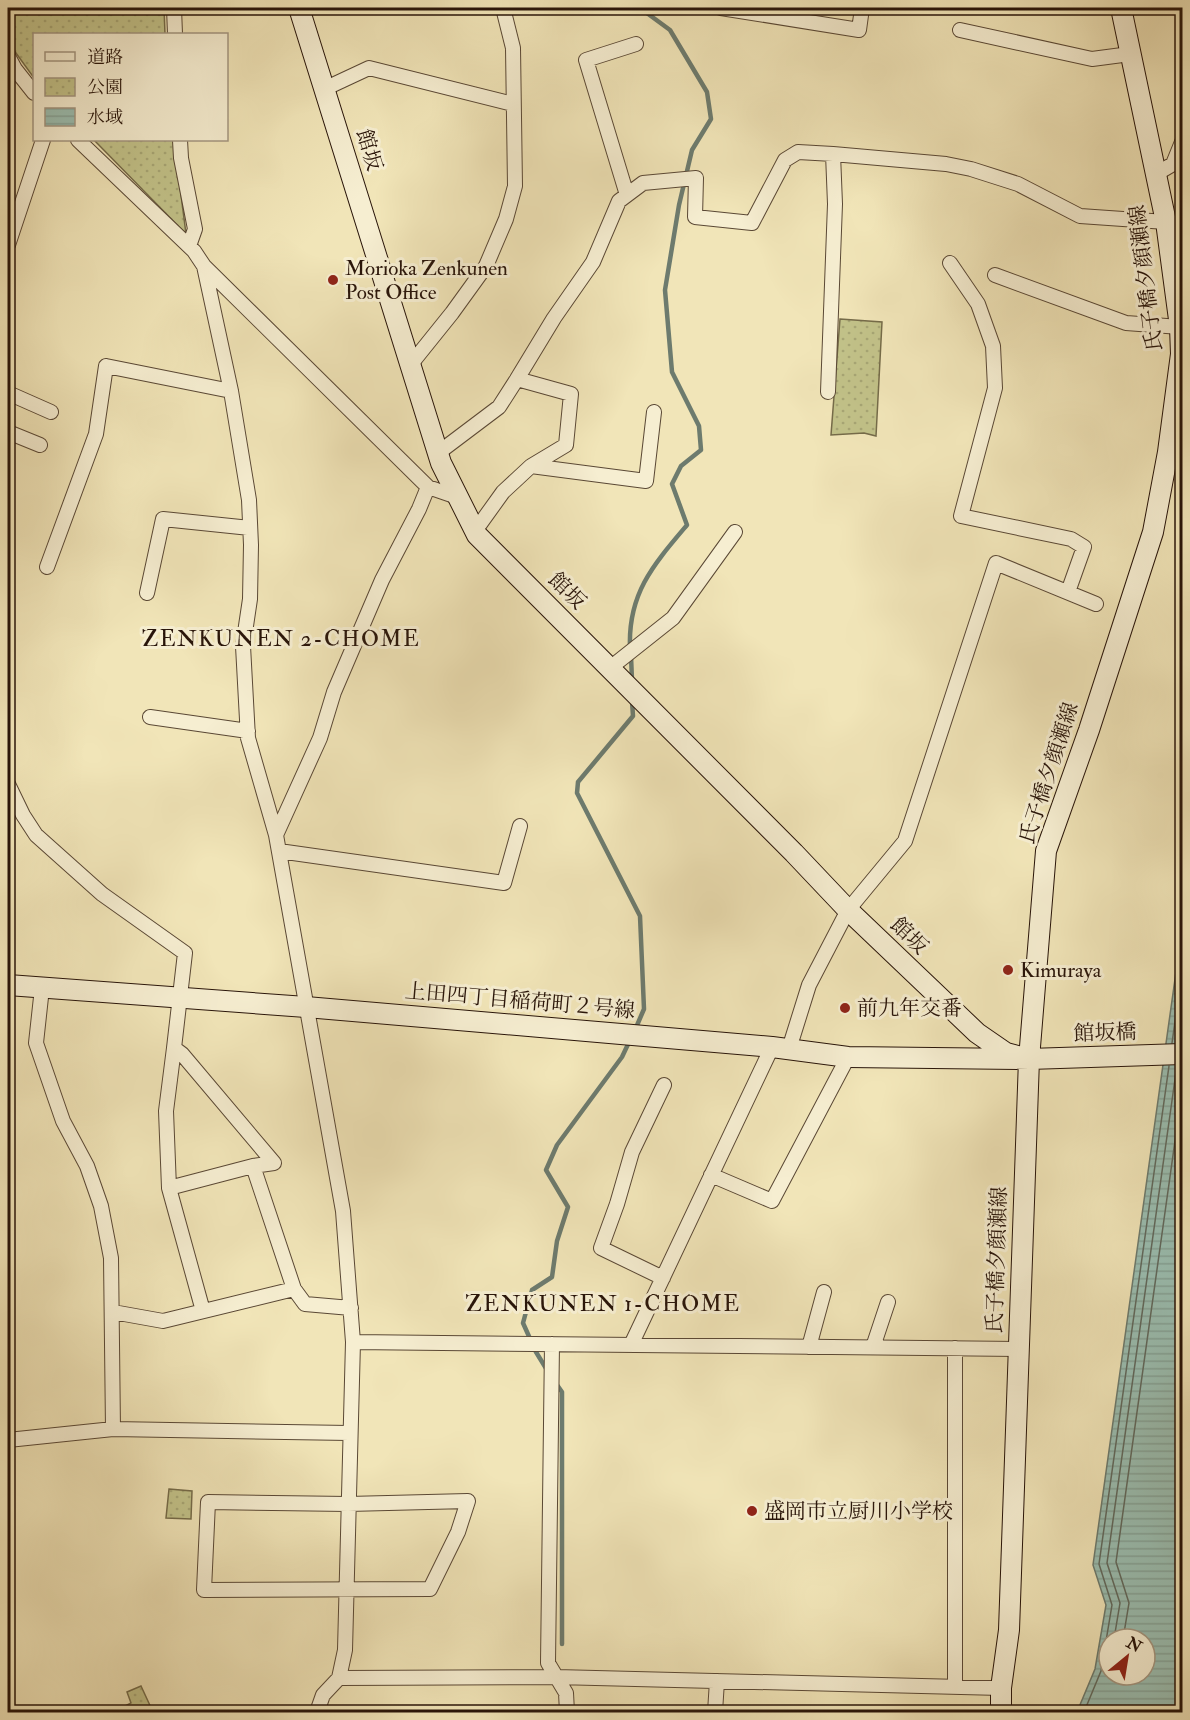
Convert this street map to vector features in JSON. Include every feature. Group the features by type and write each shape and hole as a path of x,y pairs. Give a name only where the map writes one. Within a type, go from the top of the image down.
{"main road":[{"name":"館坂","path":"303,8 324,89 438,453 475,531 848,910 977,1033 1006,1053 1029,1059"},
{"name":"氏子橋夕顔瀬線","path":"1001,1713 1001,1688 1009,1630 1029,1059 1046,850 1089,730 1153,532 1168,452 1181,354 1180,327 1166,222 1121,8"},
{"name":"上田四丁目稲荷町２号線","path":"8,985 306,1007 781,1048 849,1057 1029,1059"},
{"name":"館坂橋","path":"1029,1059 1182,1054"}],"street":[{"path":"174,8 175,33"},
{"path":"411,364 486,266 506,219 515,186 513,48 503,8"},
{"path":"721,8 859,30 862,8"},
{"path":"960,30 1092,58 1130,54"},
{"path":"627,195 586,60 636,44"},
{"path":"8,56 11,69 33,92"},
{"path":"324,89 369,68 513,104"},
{"path":"8,245 43,141"},
{"path":"79,141 189,246 204,266 428,487 458,497"},
{"path":"180,141 181,158 195,230 189,246"},
{"path":"1156,174 1173,164 1182,142"},
{"path":"438,453 499,407 554,318 593,262 619,201 643,183 696,178 695,216 752,224 785,160 798,152 833,154 971,169 1018,184 1080,216 1166,222"},
{"path":"828,392 835,204 833,154"},
{"path":"950,262 978,304 990,335 993,346 995,388 962,516 1071,538 1084,548 1068,592"},
{"path":"204,266 231,391 249,500 250,599 243,646 248,738 279,851 343,1210 351,1308 353,1342 345,1650 339,1678 323,1695 316,1713"},
{"path":"995,275 1126,323 1180,327"},
{"path":"47,567 96,434 106,366 231,391"},
{"path":"475,531 503,492 531,466 566,445 571,394 517,379"},
{"path":"8,393 51,412"},
{"path":"531,466 646,481 654,412"},
{"path":"8,432 40,445"},
{"path":"276,835 320,738 334,692 382,580 428,487"},
{"path":"147,593 163,519 250,528"},
{"path":"616,674 673,618 735,532"},
{"path":"630,1345 711,1175 781,1048 809,985 848,910 905,841 996,563 1096,604"},
{"path":"150,717 248,730"},
{"path":"8,784 36,835 102,894 185,953 166,1111 169,1188 203,1311"},
{"path":"279,851 504,882 520,826"},
{"path":"42,988 36,1043 63,1121 87,1166 101,1206 111,1258 113,1429"},
{"path":"169,1188 253,1166 274,1163 174,1047"},
{"path":"711,1175 772,1201 849,1057"},
{"path":"663,1278 601,1248 632,1152 664,1085"},
{"path":"253,1166 294,1288 304,1304 351,1308"},
{"path":"113,1312 163,1321 294,1288"},
{"path":"809,1347 824,1292"},
{"path":"873,1347 888,1302"},
{"path":"353,1342 1018,1349"},
{"path":"552,1344 548,1663 566,1693 567,1713"},
{"path":"955,1687 956,1348"},
{"path":"8,1440 113,1429 350,1433"},
{"path":"468,1501 458,1532 429,1589 347,1591 204,1590 208,1502 348,1504 468,1501"},
{"path":"339,1678 556,1677 1001,1688"},
{"path":"715,1713 717,1681"}],"green space":[{"path":"8,8 164,8 165,33 33,33 33,77 8,42"},
{"path":"95,141 174,141 186,234"},
{"path":"840,319 882,322 876,436 864,433 831,435"},
{"path":"169,1489 192,1491 191,1519 166,1518"},
{"path":"141,1686 153,1712 125,1712 123,1707 131,1703 127,1692"}],"water":[{"path":"1182,929 1182,1712 1077,1712 1095,1669 1097,1657 1097,1687 1157,1687 1157,1627 1102,1627 1106,1605 1093,1565"}],"waterway":[{"path":"630,647 633,611 645,580 687,525 672,484 681,466 701,450 699,426 672,372 665,290 679,205 692,150 711,119 707,92 670,30 640,8"},
{"path":"631,656 632,680"},
{"path":"632,701 633,716 578,782 577,793 640,916 644,1009 635,1030"},
{"path":"547,1370 523,1323 532,1290 552,1277 557,1241 568,1207 546,1170 557,1145 622,1057 630,1040"},
{"path":"555,1382 562,1392 562,1644"}],"place":[{"name":"Morioka Zenkunen Post Office","path":"333,280"},
{"name":"Kimuraya","path":"1008,970"},
{"name":"前九年交番","path":"845,1008"},
{"name":"盛岡市立厨川小学校","path":"752,1511"}],"district":[{"name":"ZENKUNEN 2-CHOME","path":"281,639"},
{"name":"ZENKUNEN 1-CHOME","path":"603,1304"}]}
